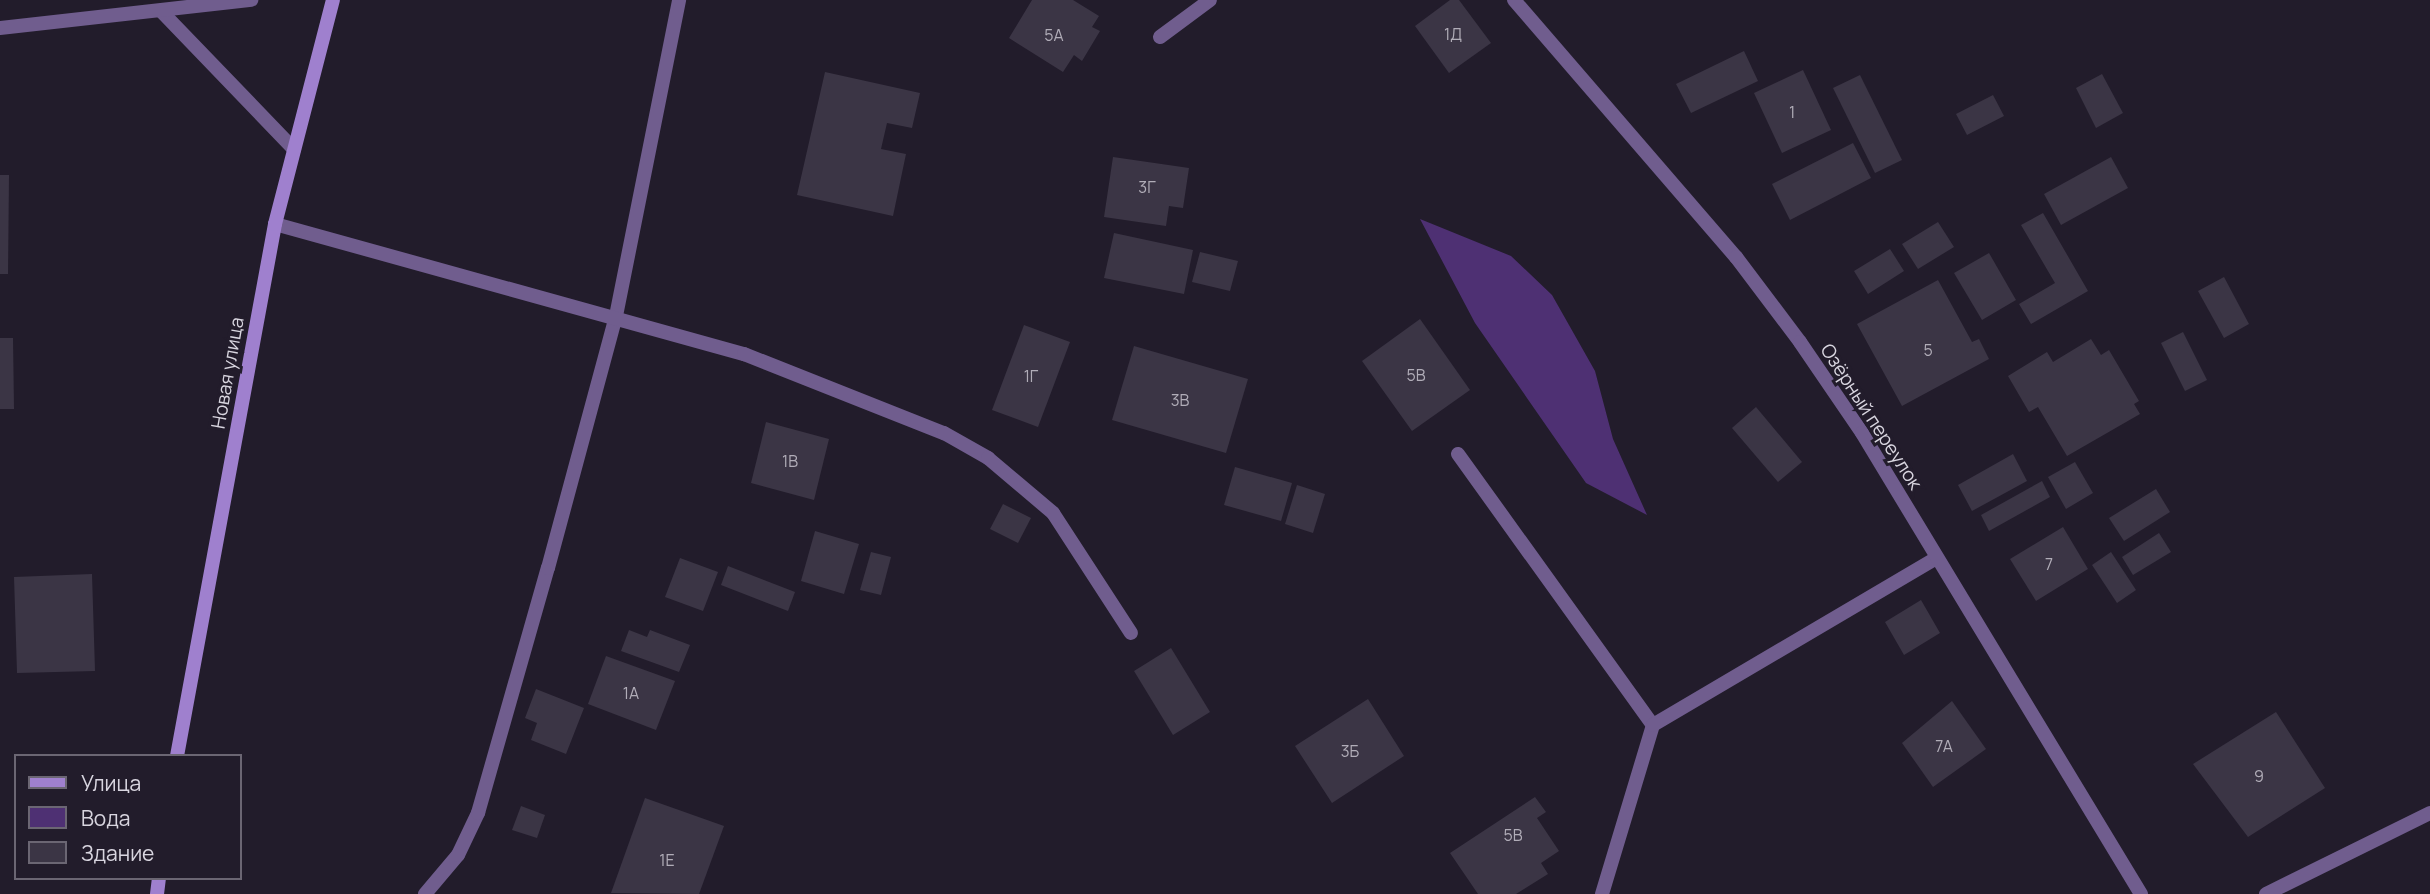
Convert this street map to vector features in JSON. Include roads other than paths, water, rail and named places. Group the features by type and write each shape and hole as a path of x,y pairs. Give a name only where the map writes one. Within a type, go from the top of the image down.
{"main road":[{"name":"Новая улица","path":"177,754 275,224 333,0"}],"street":[{"path":"124,0 133,14"},
{"path":"0,28 251,0"},
{"path":"425,894 458,855 478,813 616,317 679,0"},
{"path":"1160,37 1210,0"},
{"name":"Озёрный переулок","path":"1514,0 1736,257 1862,433 2141,894"},
{"path":"162,11 294,149"},
{"path":"275,224 616,317 821,383 988,458 1053,513 1131,633"},
{"path":"1458,454 1653,725"},
{"path":"1602,894 1653,725 1936,558"},
{"path":"2266,894 2430,813"}],"water":[{"path":"1420,219 1511,256 1552,295 1595,371 1613,439 1647,515 1586,483 1475,323"}]}
